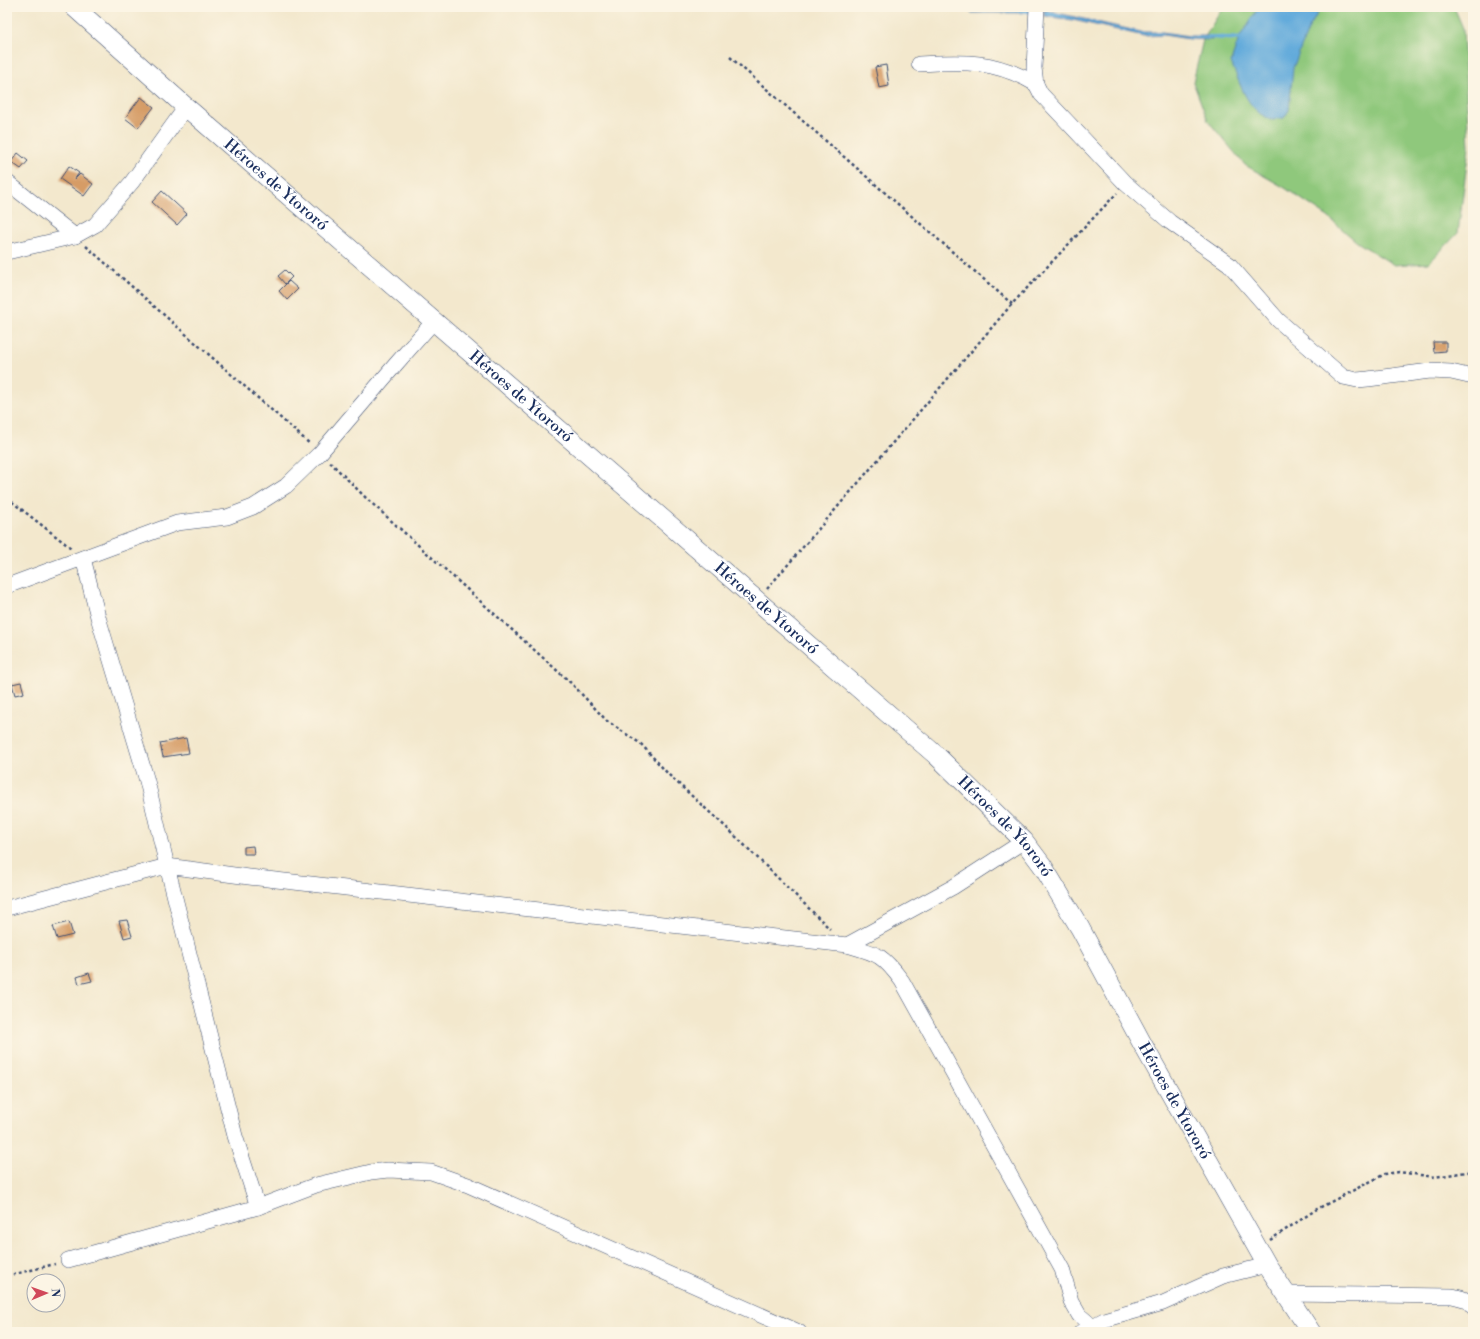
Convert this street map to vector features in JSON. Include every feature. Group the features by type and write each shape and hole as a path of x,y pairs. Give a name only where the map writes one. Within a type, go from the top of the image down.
{"main road":[{"name":"Héroes de Ytororó","path":"74,7 186,107 937,756 1024,841 1042,865 1080,928 1143,1045 1267,1265 1311,1332"}],"street":[{"path":"1037,12 1034,68 1036,84 1041,94 1125,183 1170,222 1229,264 1278,320 1344,377 1357,380 1430,370 1451,372 1473,377"},
{"path":"918,64 961,62 992,66 1021,75 1036,84"},
{"path":"7,252 75,236 94,225 127,188 186,107"},
{"path":"7,182 75,236"},
{"path":"7,586 177,523 227,517 253,507 286,486 320,453 434,321"},
{"path":"83,558 98,617 147,781 235,1136 258,1207"},
{"path":"847,945 953,887 1024,841"},
{"path":"7,908 167,866 249,877 847,945 876,954 888,963 902,981 1062,1269 1071,1301 1087,1329 1118,1316 1163,1303 1223,1276 1267,1265"},
{"path":"68,1260 258,1207 316,1185 371,1172 388,1170 431,1172 468,1185 798,1332"},
{"path":"1285,1294 1452,1296 1463,1298 1473,1307"}],"path":[{"path":"730,57 1012,304"},
{"path":"757,601 1012,304 1125,183"},
{"path":"75,236 320,453 366,498 572,684 607,721 641,744 670,776 728,829 847,945"},
{"path":"7,498 83,558"},
{"path":"1258,1248 1317,1209 1385,1174 1399,1172 1435,1177 1473,1171"},
{"path":"7,1276 68,1260"}],"green space":[{"path":"1223,7 1454,7 1463,28 1469,147 1458,233 1429,263 1394,265 1357,242 1328,217 1285,188 1245,165 1208,121 1193,82 1203,40"}],"water":[{"path":"960,7 1023,9 1023,13 972,13"},
{"path":"1259,7 1321,7 1308,30 1293,68 1289,110 1284,118 1270,119 1254,109 1241,86 1231,62 1239,38"},
{"path":"1044,10 1141,32 1162,32 1189,36 1213,36 1212,40 1189,39 1164,35 1144,36 1073,20 1044,16"}],"building":[{"path":"886,65 889,86 879,88 875,67"},
{"path":"141,97 154,107 138,128 125,118"},
{"path":"18,153 28,161 21,169 11,162"},
{"path":"69,166 79,173 74,180 80,174 93,184 84,196 60,179"},
{"path":"162,191 187,214 177,225 152,202"},
{"path":"285,270 292,277 285,284 278,276"},
{"path":"289,281 298,289 287,300 279,291"},
{"path":"1433,342 1446,342 1446,351 1434,352"},
{"path":"21,682 24,693 15,695 12,684"},
{"path":"186,738 189,753 163,757 160,743"},
{"path":"253,846 254,854 244,854 244,847"},
{"path":"127,920 132,936 124,938 119,921"},
{"path":"69,922 73,935 57,939 53,926"},
{"path":"89,973 92,981 79,984 77,977"}],"waterway":[{"path":"1019,10 1034,12"},
{"path":"1209,37 1244,39"}]}
